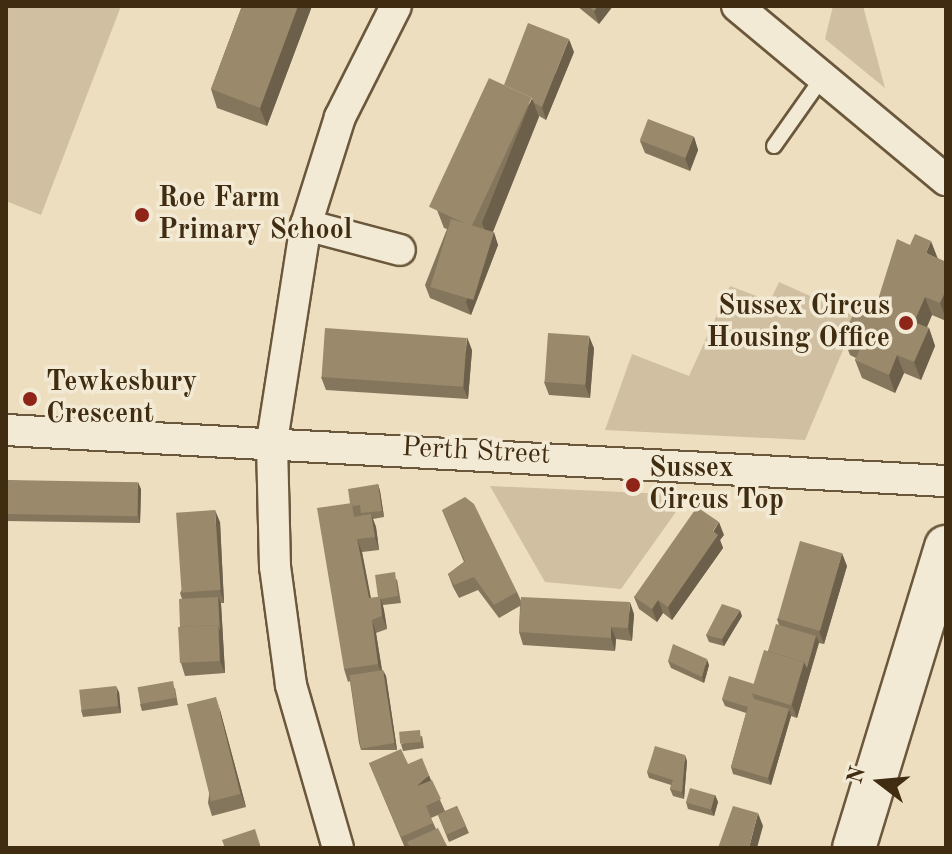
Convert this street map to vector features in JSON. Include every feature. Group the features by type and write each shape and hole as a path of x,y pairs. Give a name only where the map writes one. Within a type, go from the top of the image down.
{"street":[{"path":"338,848 291,685 275,567 272,441 306,225 340,117 396,6"},
{"path":"737,6 946,180"},
{"path":"306,225 400,250"},
{"name":"Perth Street","path":"6,430 272,441 946,481"},
{"path":"854,848 946,547"}],"lane":[{"path":"774,146 822,78"}],"shaded area":[{"path":"6,6 121,6 41,215 6,201"},
{"path":"833,6 863,6 885,88 825,39"},
{"path":"779,282 857,317 805,440 605,430 632,354 689,376 730,286 770,301"},
{"path":"490,486 688,495 621,589 545,582"}],"building":[{"path":"242,6 298,6 260,108 211,89"},
{"path":"528,23 569,39 542,107 532,98 504,85"},
{"path":"489,78 532,98 472,227 429,207"},
{"path":"648,119 694,137 686,158 640,140"},
{"path":"451,219 494,232 473,300 430,287"},
{"name":"Sussex Circus Housing Office","path":"915,234 931,241 926,253 946,262 946,290 940,303 925,297 914,322 929,328 914,362 897,355 889,375 855,360 862,345 843,337 860,299 876,306 897,239 910,245"},
{"path":"325,328 467,338 463,387 322,377"},
{"path":"548,333 589,336 585,385 545,382"},
{"path":"6,480 138,482 137,516 6,514"},
{"path":"378,484 382,511 361,513 360,505 350,503 348,489"},
{"path":"465,497 474,504 517,592 494,605 474,577 454,585 448,574 465,561 442,510"},
{"path":"352,503 354,517 371,514 375,537 357,539 369,598 380,597 382,616 372,620 378,664 344,669 317,508"},
{"path":"697,507 719,522 713,531 718,535 668,607 658,600 652,609 634,597"},
{"path":"215,510 221,590 182,593 176,513"},
{"path":"800,541 842,553 820,631 778,619"},
{"path":"395,572 398,596 380,599 375,575"},
{"path":"218,597 220,631 218,625 180,627 179,599"},
{"path":"521,597 630,602 628,628 611,627 611,638 519,632"},
{"path":"722,604 740,610 722,639 706,635"},
{"path":"776,624 816,636 807,668 804,662 768,651"},
{"path":"218,625 220,661 180,663 178,627"},
{"path":"673,644 707,659 702,677 668,661"},
{"path":"764,650 804,662 791,705 751,693"},
{"path":"383,670 395,743 361,748 349,675"},
{"path":"729,676 754,684 754,699 789,709 768,778 731,767 748,707 722,699"},
{"path":"173,681 176,698 140,704 138,687"},
{"path":"116,686 118,706 81,710 79,690"},
{"path":"216,697 240,794 211,801 187,704"},
{"path":"420,730 421,742 400,744 399,732"},
{"path":"655,746 685,755 682,792 670,789 673,780 647,772"},
{"path":"401,749 408,764 422,758 429,775 417,786 432,780 441,799 426,806 433,823 401,837 369,763"},
{"path":"690,788 715,795 711,810 686,802"},
{"path":"457,806 466,826 447,835 438,815"},
{"path":"733,806 758,813 749,848 718,848"},
{"path":"438,828 448,848 410,848 407,842"},
{"path":"255,829 261,848 225,848 222,840"}],"place":[{"name":"Roe Farm Primary School","path":"142,215"},
{"name":"Sussex Circus Housing Office","path":"906,323"},
{"name":"Tewkesbury Crescent","path":"30,399"},
{"name":"Sussex Circus Top","path":"633,485"}]}
